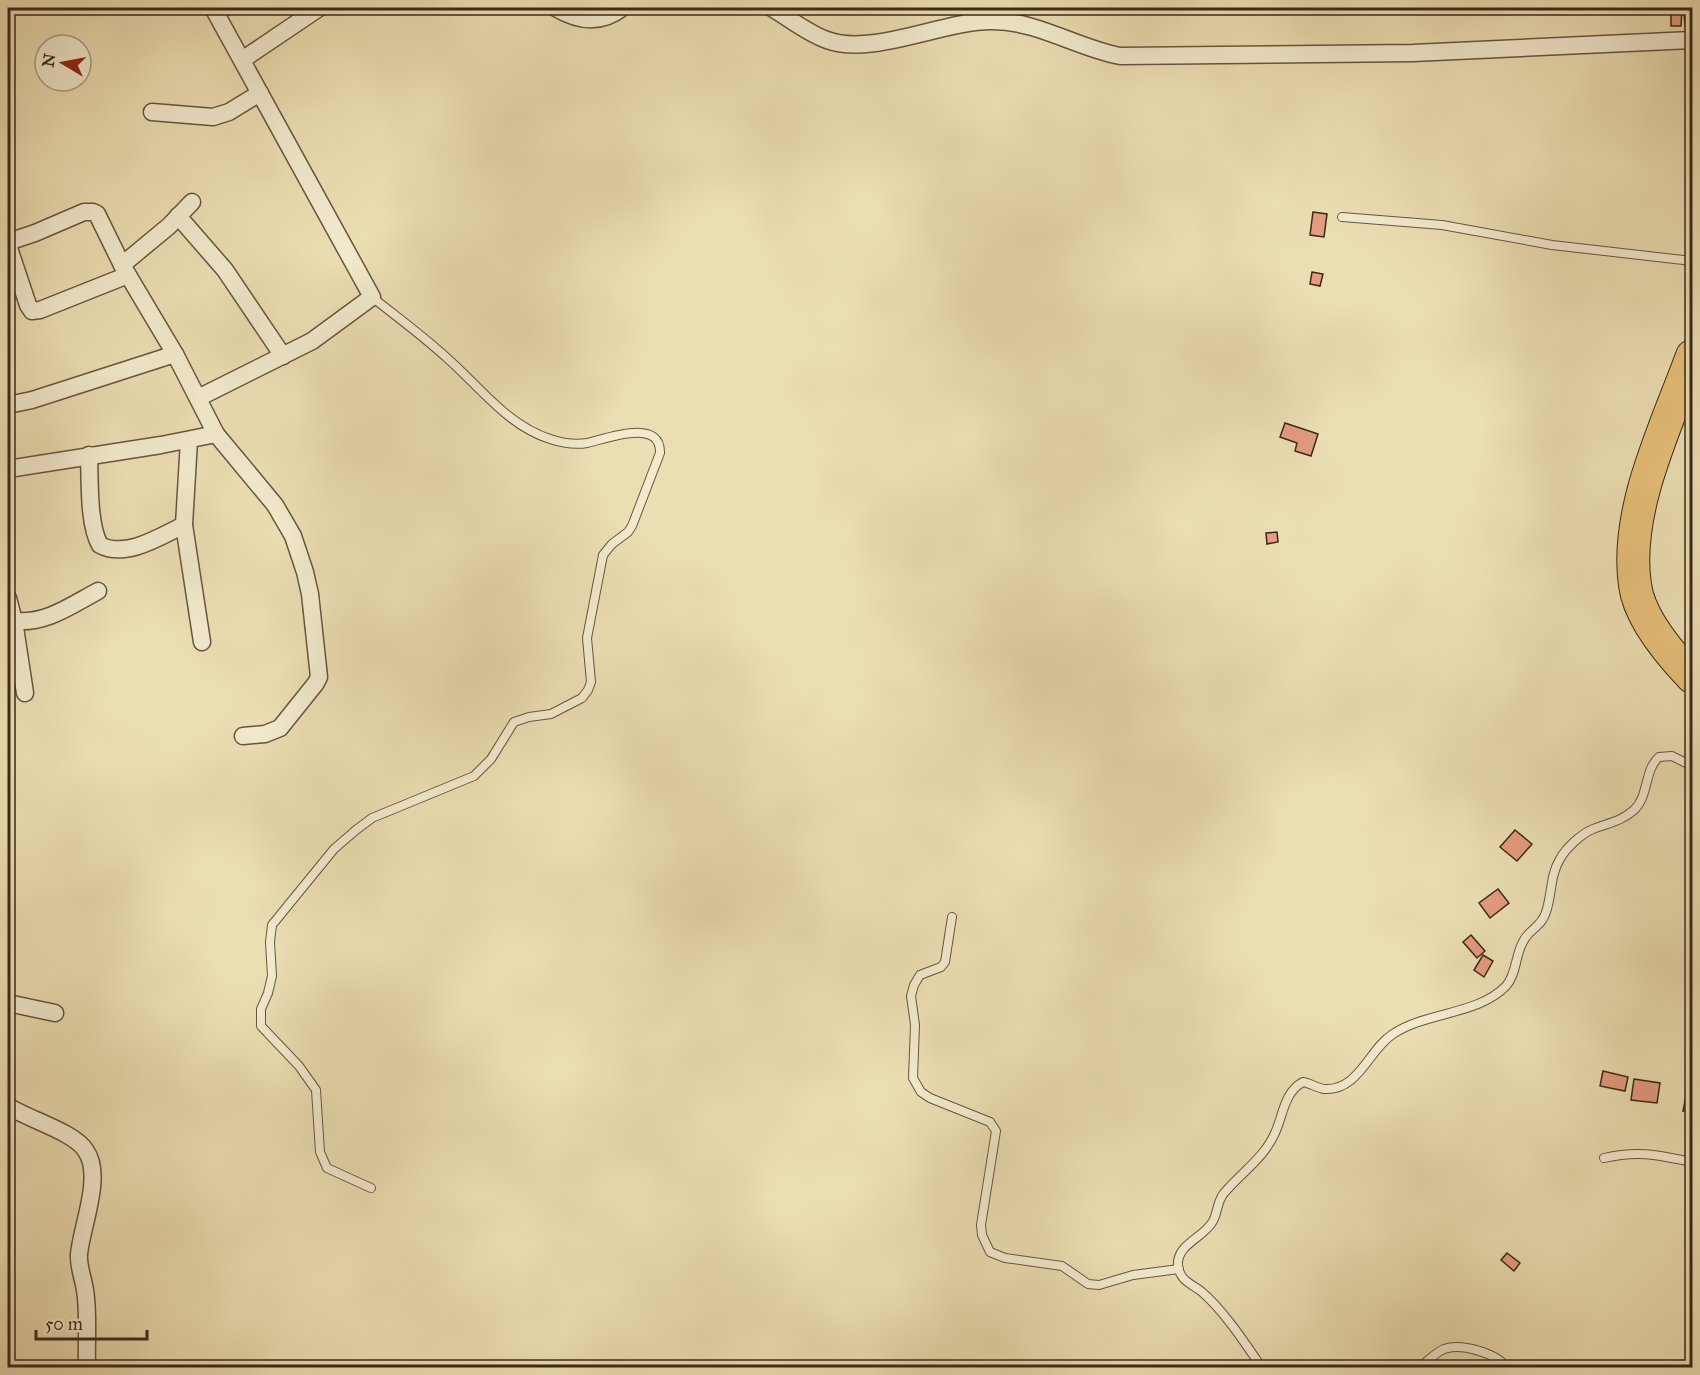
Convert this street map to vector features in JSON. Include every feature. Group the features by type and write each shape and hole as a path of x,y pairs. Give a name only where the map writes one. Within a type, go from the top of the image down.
{"highway":[{"path":"1692,356 1645,484 1633,551 1635,587 1648,621 1673,657 1692,677"}],"street":[{"path":"198,398 312,341 372,297 213,8"},
{"path":"242,60 319,8"},
{"path":"556,8 588,21 606,18 622,8"},
{"path":"772,8 827,40 839,43 878,42 975,21 993,21 1024,24 1101,53 1120,56 1413,53 1692,40"},
{"path":"152,112 213,117 230,112 260,93"},
{"path":"192,202 125,270 40,310 32,311 28,304 8,243 84,212 93,212 99,218 125,270 175,354 216,434 275,505 293,536 310,594 320,671 316,683 280,728 265,734 243,736"},
{"path":"178,216 225,270 283,356"},
{"path":"8,405 42,397 175,354"},
{"path":"8,469 216,434"},
{"path":"189,440 184,525 202,642"},
{"path":"89,455 91,505 96,539 100,545 114,549 134,547 184,525"},
{"path":"14,621 28,622 56,615 98,591"},
{"path":"8,598 14,621 13,665 25,693"},
{"path":"8,1003 55,1013"},
{"path":"8,1106 74,1139 86,1149 91,1161 91,1191 79,1265 85,1291 87,1368"}],"lane":[{"path":"961,8 975,21"},
{"path":"1342,217 1442,225 1552,245 1692,261"},
{"path":"371,1188 327,1168 320,1152 316,1090 299,1066 261,1026 261,1009 272,976 270,942 272,926 327,856 363,823 382,813 433,795 474,776 491,759 514,722 551,714 582,698 591,682 587,638 603,555 612,544 628,532 636,519 660,453 660,447 653,438 632,432 575,444 541,436 507,414 445,356 372,297"},
{"path":"1262,1368 1216,1307 1184,1280 1179,1269 1179,1257 1182,1250 1213,1221 1219,1200 1224,1192 1255,1162 1269,1144 1284,1105 1295,1087 1302,1082 1321,1088 1339,1086 1359,1073 1379,1045 1403,1027 1477,1004 1508,985 1523,940 1538,928 1546,914 1556,867 1566,851 1587,832 1614,823 1635,810 1652,766 1659,757 1672,756 1692,766"},
{"path":"952,917 945,962 941,967 920,975 911,996 915,1025 913,1078 921,1092 930,1098 990,1122 996,1131 981,1225 985,1245 996,1256 1062,1266 1080,1281 1088,1284 1099,1285 1133,1275 1179,1269"},
{"path":"1604,1158 1628,1153 1644,1153 1692,1162"},
{"path":"1420,1367 1437,1353 1454,1347 1489,1354 1500,1359 1507,1368"}],"building":[{"path":"1671,9 1682,9 1681,26 1671,26"},
{"path":"1692,12 1692,25 1685,26 1684,13"},
{"path":"1313,212 1327,214 1324,237 1310,235"},
{"path":"1312,272 1323,274 1320,286 1310,284"},
{"path":"1285,423 1318,434 1311,456 1295,451 1297,443 1280,437"},
{"path":"1277,532 1278,542 1267,544 1266,533"},
{"path":"1515,830 1532,844 1517,861 1500,847"},
{"path":"1498,889 1509,903 1490,918 1479,903"},
{"path":"1471,935 1485,951 1477,958 1463,942"},
{"path":"1483,955 1493,961 1484,977 1474,970"},
{"path":"1603,1071 1628,1077 1625,1091 1600,1086"},
{"path":"1634,1079 1660,1083 1657,1103 1631,1100"},
{"path":"1687,1091 1692,1092 1692,1112 1683,1111"},
{"path":"1507,1253 1520,1263 1514,1271 1501,1260"}]}
